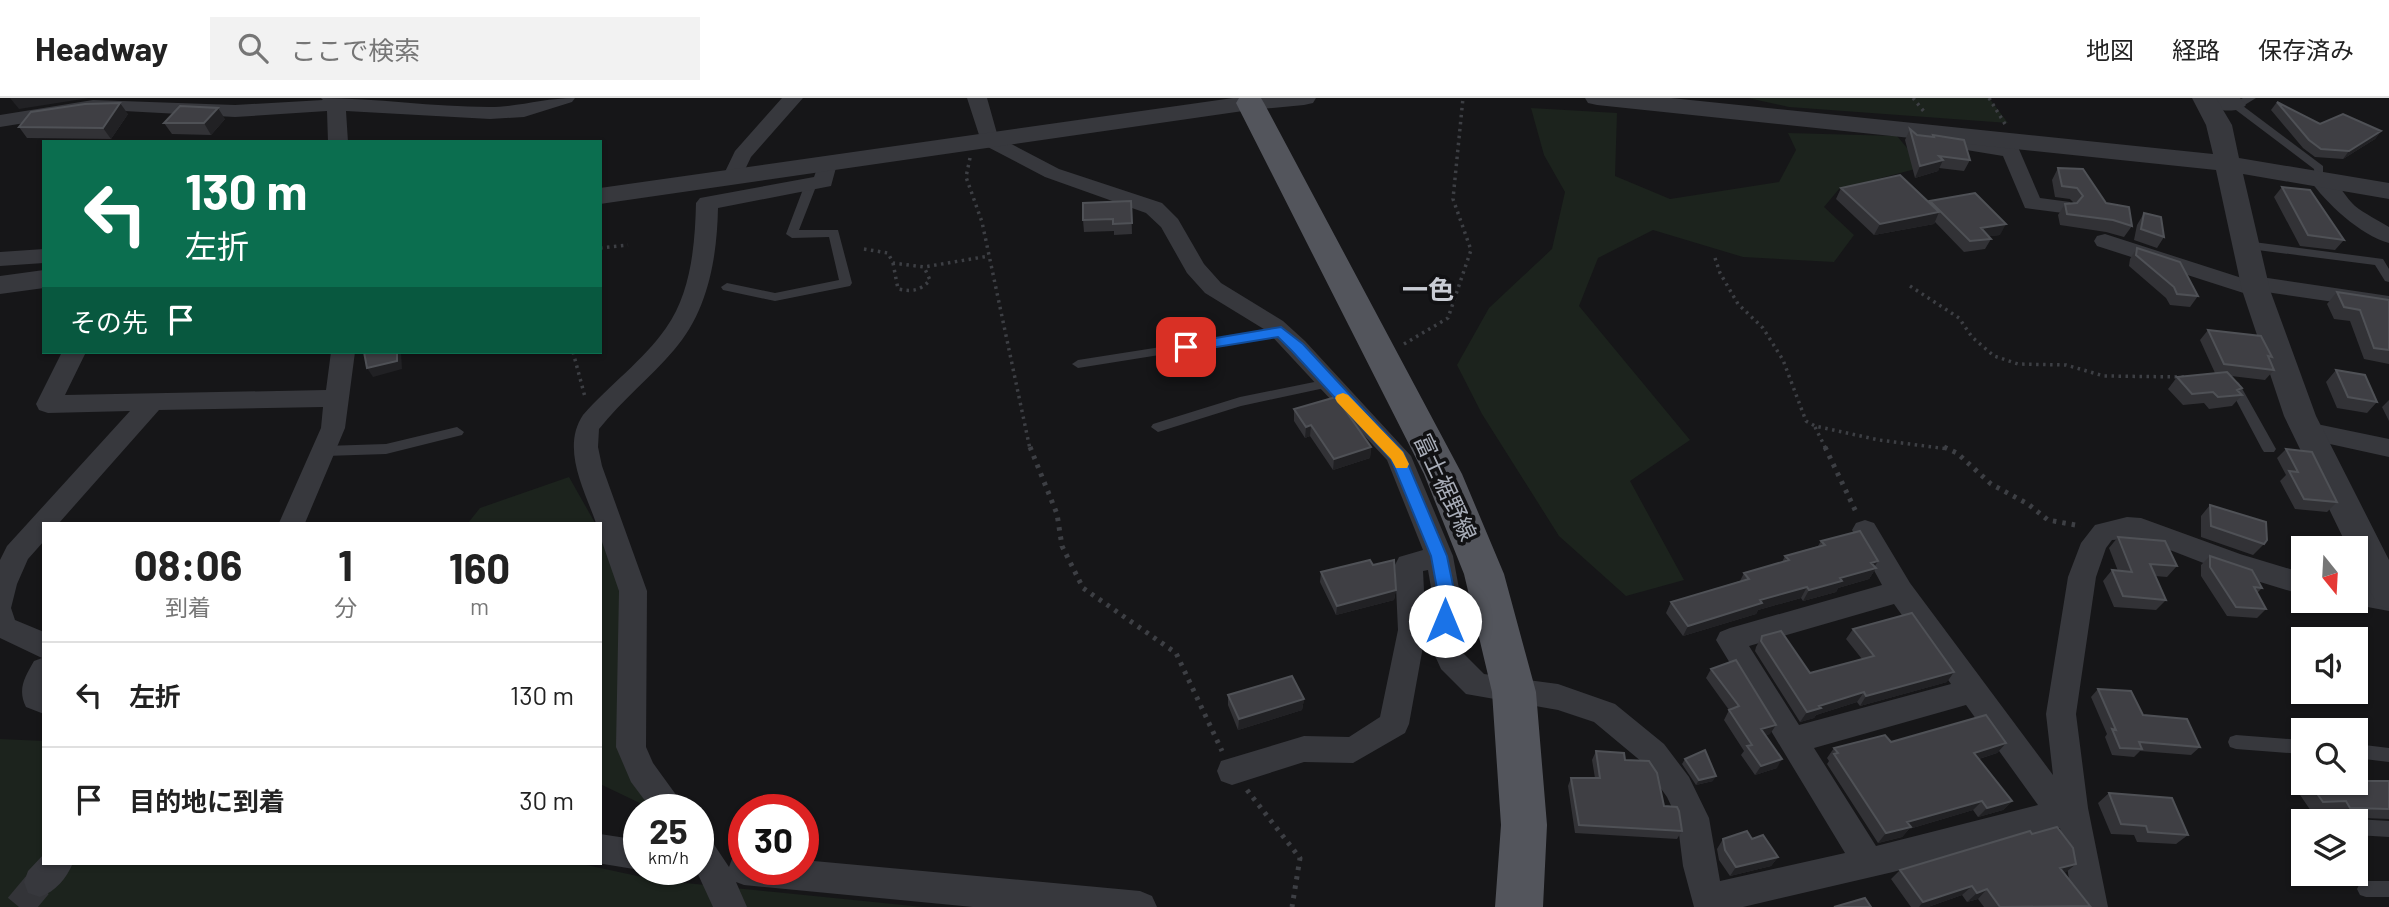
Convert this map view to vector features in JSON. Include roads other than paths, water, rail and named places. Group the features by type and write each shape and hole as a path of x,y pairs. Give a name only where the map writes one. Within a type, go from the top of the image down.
{"main road":[{"name":"富士裾野線","path":"1250,103 1443,474 1471,538 1496,613 1514,692 1524,825 1519,907"}],"street":[{"path":"0,121 82,104 235,111 334,101 490,113 524,111 565,98"},
{"path":"733,176 742,155 793,98"},
{"path":"977,98 981,141"},
{"path":"602,196 1250,103 1304,98"},
{"path":"1597,98 2229,164 2389,191"},
{"path":"2226,100 2219,125 2255,287 2262,337 2389,597 2368,596"},
{"path":"334,101 338,140"},
{"path":"1938,132 1942,141 2011,151 2032,202 2063,207"},
{"path":"981,141 1052,173 1154,208 1170,224 1195,268 1213,288 1281,332 1398,456 1439,556 1448,605 1441,638 1451,660 1476,685 1558,697 1604,713 1653,753 1678,787 1693,818 1699,866 1711,903 2067,810"},
{"path":"659,794 642,772 631,747 632,591 589,466 585,449 588,426 639,375 676,332 696,287 707,220 707,203 824,182 827,164"},
{"path":"2319,179 2340,199 2345,209 2389,236"},
{"path":"2105,241 2255,287 2389,303"},
{"path":"0,258 42,256"},
{"path":"0,285 42,279"},
{"path":"73,354 48,404 337,398"},
{"path":"292,522 333,428 343,354"},
{"path":"45,522 152,402"},
{"path":"2307,431 2389,448"},
{"path":"0,602 4,583 17,553 42,525"},
{"path":"2091,907 2067,810 2061,713 2082,577 2094,543 2104,532 2127,527 2141,528 2234,563 2291,580"},
{"path":"1865,530 1900,591 2067,810"},
{"path":"1232,771 1304,749 1353,750 1394,724 1412,631 1409,565 1439,556"},
{"path":"1868,862 1730,640 1900,591"},
{"path":"0,614 3,627 42,646"},
{"path":"42,674 36,685 36,698 42,700"},
{"path":"1794,740 1974,690"},
{"path":"602,849 623,853"},
{"path":"730,907 719,864 1140,907"}],"lane":[{"path":"2226,100 2319,168 2319,179"},
{"path":"727,287 775,297 846,283 834,233 792,234 811,184"},
{"path":"2246,245 2379,262 2389,278"},
{"path":"1078,364 1281,332"},
{"path":"1158,427 1240,402 1329,383"},
{"path":"2233,383 2269,449"},
{"path":"325,451 386,449 457,432"},
{"path":"2236,742 2291,746"},
{"path":"2368,752 2389,755"},
{"path":"2368,828 2389,829"},
{"path":"2366,889 2389,888"}],"tunnel":[{"path":"19,907 40,882"}],"district":[{"name":"一色","path":"1428,288"}]}
